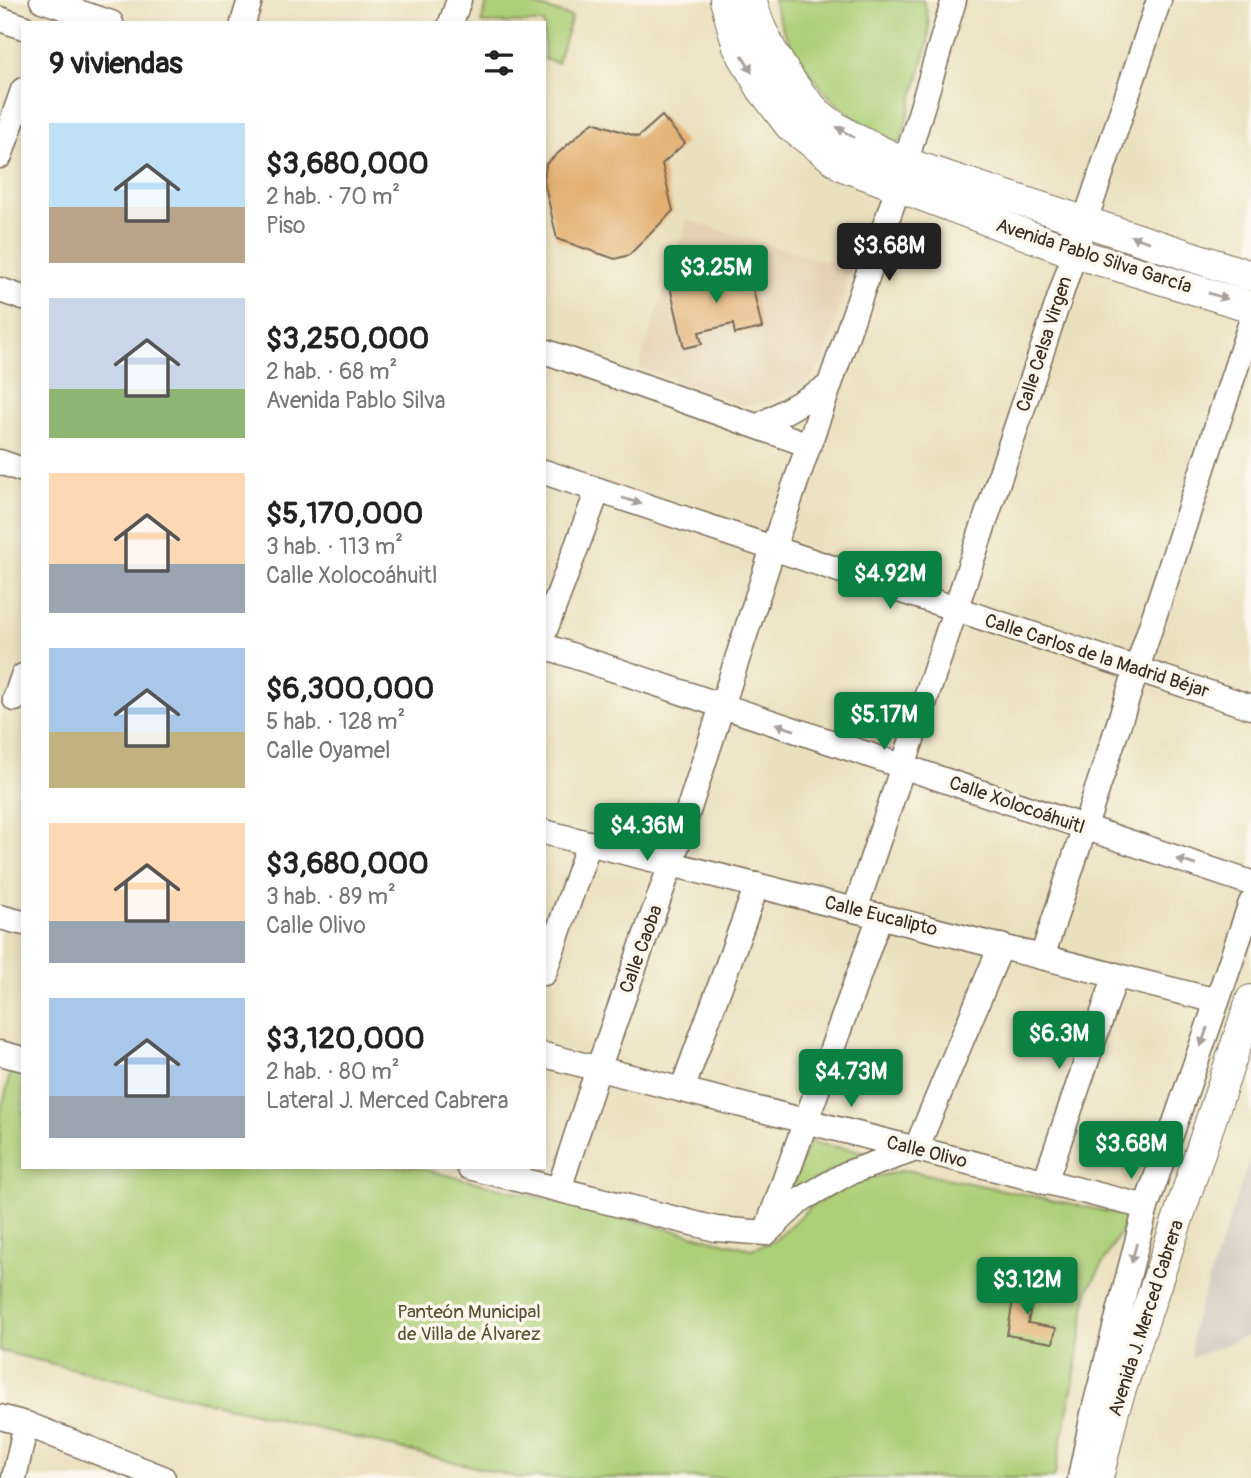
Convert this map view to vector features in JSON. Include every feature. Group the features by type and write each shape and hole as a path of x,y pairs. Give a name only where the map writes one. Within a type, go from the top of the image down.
{"main road":[{"path":"725,0 738,47 761,88 790,126 843,166 902,175"},
{"path":"752,0 765,38 788,77 823,118 860,141 902,175"},
{"name":"Avenida Pablo Silva García","path":"902,175 1085,222 1251,276"},
{"name":"Avenida Pablo Silva García","path":"902,175 1075,253 1251,307"},
{"name":"Avenida J. Merced Cabrera","path":"1098,1478 1114,1410 1251,1000"},
{"name":"Avenida J. Merced Cabrera","path":"1115,1478 1148,1364 1251,1047"}],"street":[{"path":"244,21 250,0"},
{"path":"452,21 459,0"},
{"path":"934,0 944,30"},
{"name":"Calle Caoba","path":"559,1189 598,1069 671,864 773,548 902,175 954,0"},
{"name":"Calle Celsa Virgen","path":"855,910 1159,0"},
{"path":"48,7 103,21"},
{"path":"0,19 21,26"},
{"path":"0,156 21,96"},
{"path":"0,290 21,297"},
{"path":"1042,957 1251,323"},
{"path":"546,352 809,445"},
{"path":"759,426 828,387"},
{"path":"0,463 21,469"},
{"name":"Calle Carlos de la Madrid Béjar","path":"546,473 1251,707"},
{"path":"546,628 598,490"},
{"name":"Calle Xolocoáhuitl","path":"546,647 1251,883"},
{"name":"Calle Eucalipto","path":"546,832 1217,1001"},
{"path":"546,967 589,843"},
{"path":"682,1090 757,885"},
{"path":"1080,1478 1093,1414 1146,1208 1251,903"},
{"path":"766,1233 880,916"},
{"path":"0,917 21,922"},
{"path":"477,1169 716,1229 766,1233 802,1199 848,1173 916,1149 1000,946"},
{"path":"1045,1182 1116,975"},
{"path":"0,1053 21,1058"},
{"name":"Calle Olivo","path":"546,1056 1146,1208"},
{"path":"0,1416 163,1478"},
{"path":"14,1478 26,1424"}],"shaded area":[{"path":"687,220 850,269 825,359 810,379 790,394 768,402 743,405 639,367"},
{"path":"1251,1155 1251,1335 1191,1358 1193,1326"}],"green space":[{"path":"488,0 518,0 572,17 557,63 546,60 546,21 482,21"},
{"path":"774,0 923,0 927,11 928,43 900,144 857,120 815,80 784,31"},
{"name":"Panteón Municipal de Villa de Álvarez","path":"11,1070 21,1072 21,1169 422,1169 751,1249 774,1241 809,1208 856,1181 906,1170 1129,1216 1088,1290 1075,1374 1054,1478 520,1478 0,1351 0,1116"},
{"path":"809,1142 866,1152 789,1195"}],"building":[{"path":"662,116 685,143 662,164 673,211 629,255 615,259 557,239 546,190 546,164 593,122 638,137"},
{"path":"748,267 762,328 735,334 733,324 699,332 702,344 684,348 670,286 721,276"},
{"path":"1016,1283 1035,1286 1028,1323 1056,1328 1053,1343 1007,1335"}]}
